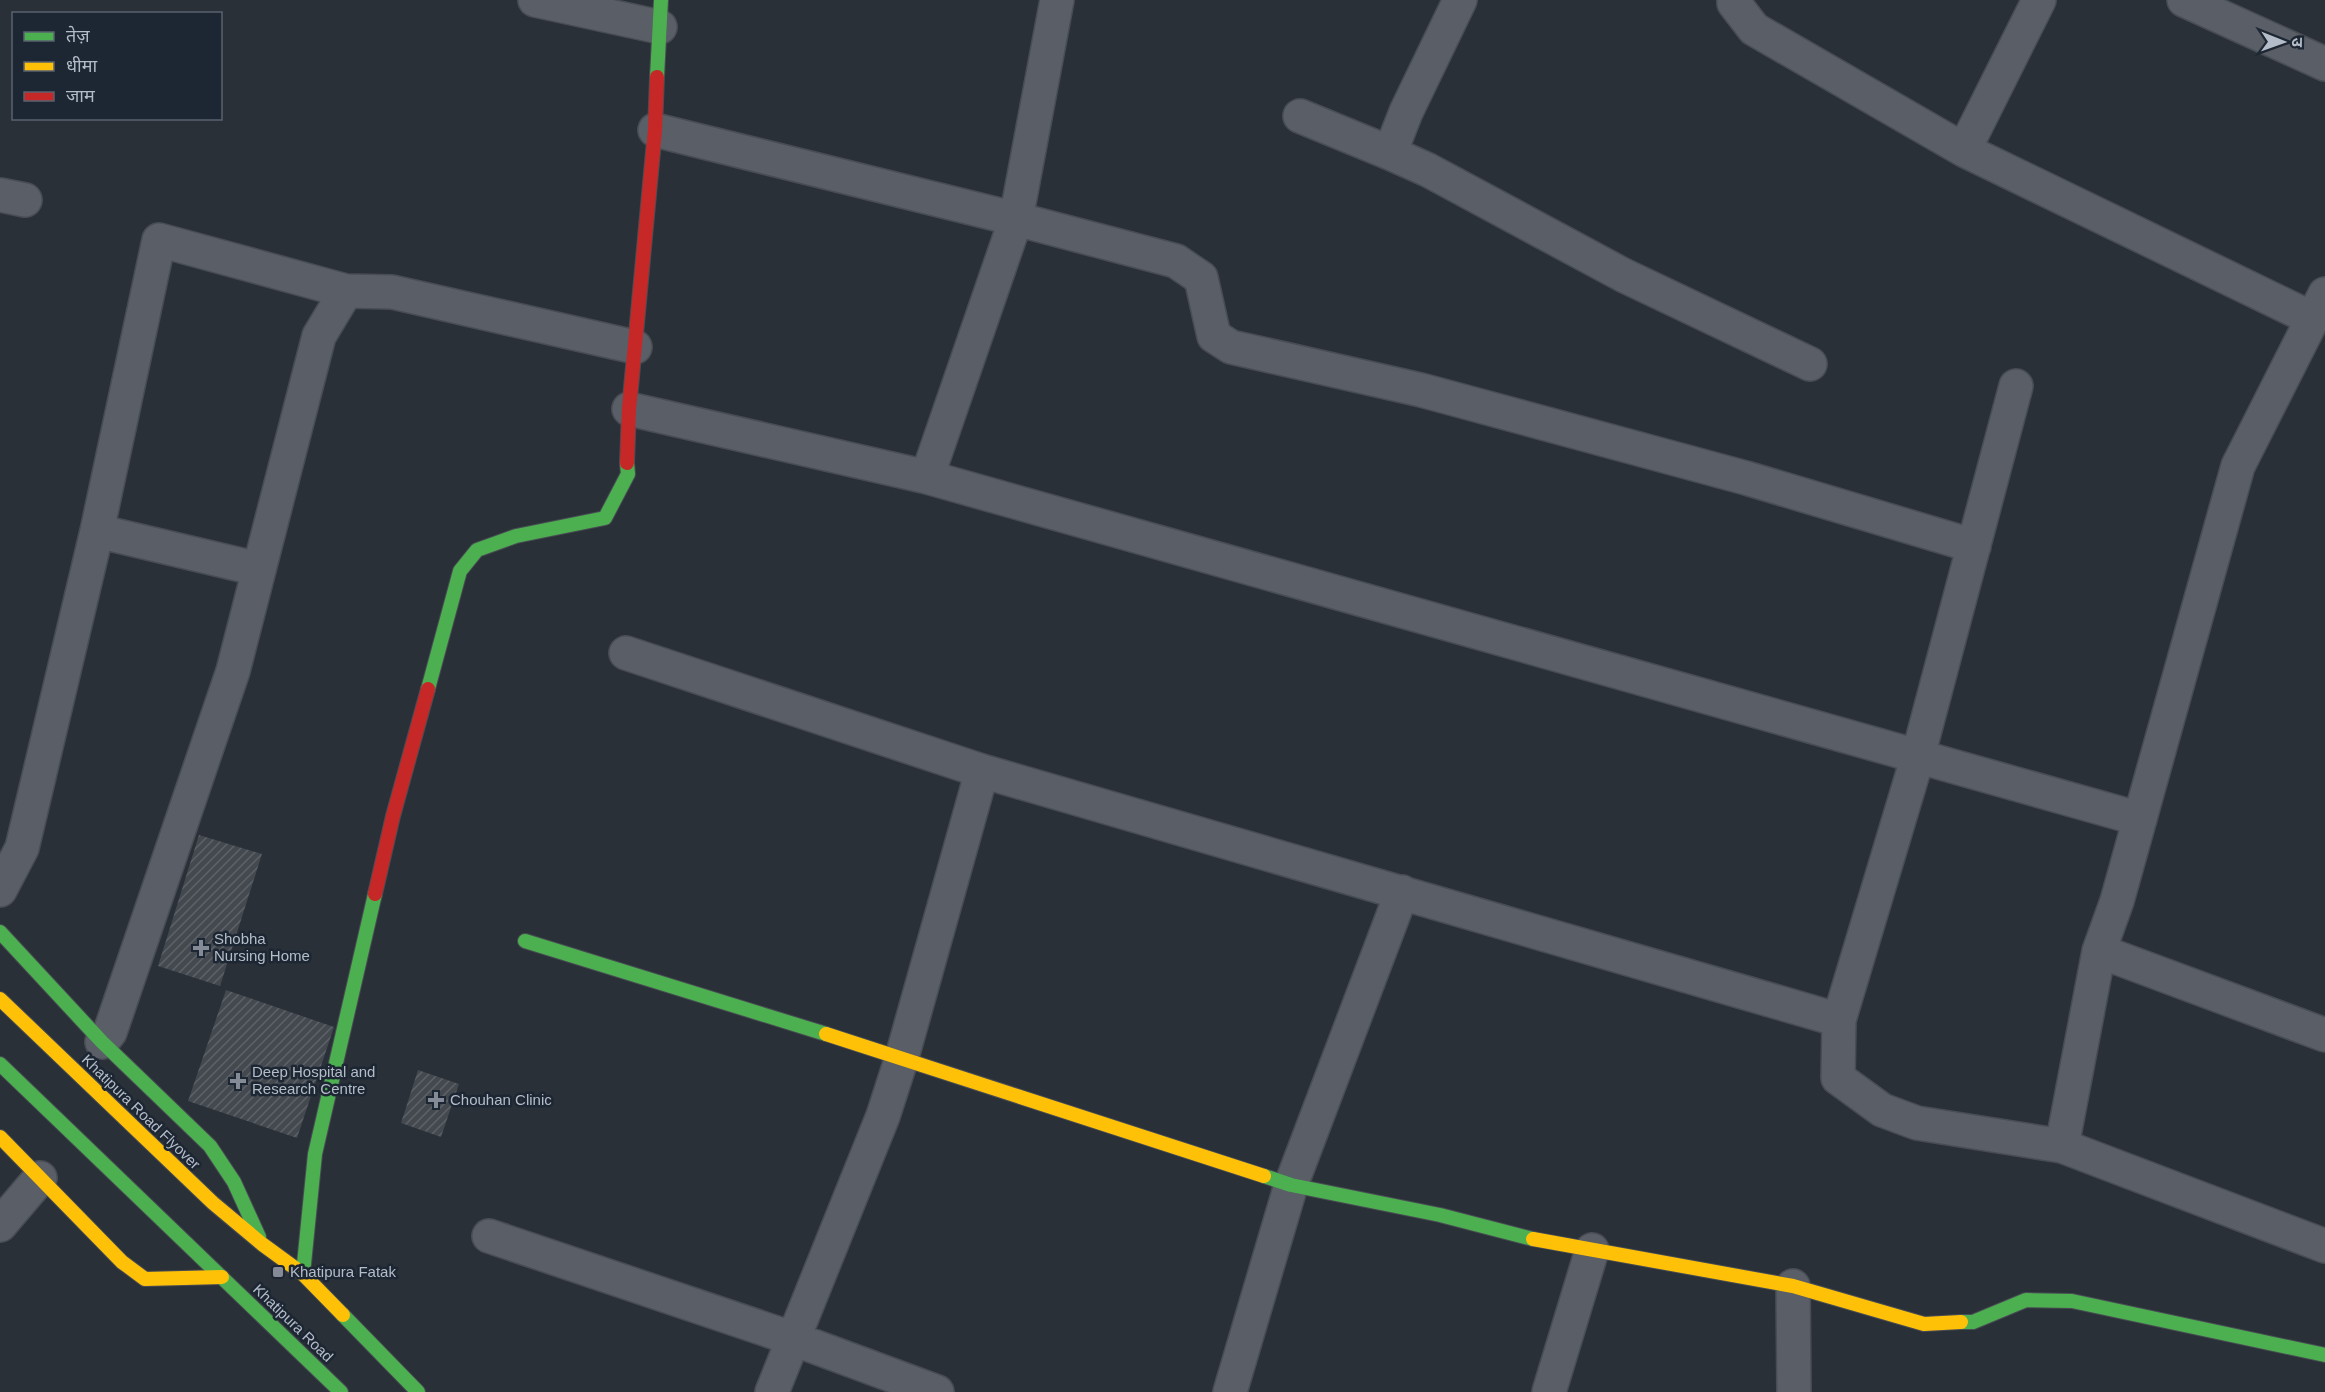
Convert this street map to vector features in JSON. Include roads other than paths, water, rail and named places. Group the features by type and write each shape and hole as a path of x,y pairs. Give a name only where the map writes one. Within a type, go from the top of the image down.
{"street":[{"path":"303,1274 318,1142 393,816 460,571 477,550 516,536 605,518 628,474 626,455 629,409 655,130 661,14 535,0"},
{"path":"927,477 1016,219 1058,0"},
{"path":"1390,153 1406,112 1460,0"},
{"path":"1734,0 1754,29 1964,150 2319,306 2238,466 2117,901 2099,951 2062,1146"},
{"path":"1964,150 2039,0"},
{"path":"2184,0 2325,64"},
{"path":"1300,116 1428,170 1623,275 1810,364"},
{"path":"655,130 1176,261 1201,278 1214,336 1231,347 1433,393 1746,478 1974,546"},
{"path":"0,890 22,848 97,531 159,240 346,291 392,292 635,347"},
{"path":"102,1042 110,1032 233,670 319,336 346,291"},
{"path":"2016,386 1918,756 1839,1020 1838,1078 1882,1110 1917,1124 2062,1146 2325,1246"},
{"path":"629,409 927,477 2140,819"},
{"path":"97,531 258,569"},
{"path":"626,653 982,771 1839,1020"},
{"path":"772,1392 883,1116 902,1057 982,771"},
{"path":"1230,1392 1291,1185 1402,892"},
{"path":"0,932 102,1042 210,1146 234,1182 262,1245 303,1274 418,1392"},
{"path":"525,941 902,1057 1291,1185 1440,1215 1550,1244 1793,1286 1924,1324 1973,1322 2026,1300 2072,1300 2325,1355"},
{"path":"2099,951 2325,1035"},
{"name":"Khatipura Road Flyover","path":"0,999 213,1203 262,1245"},
{"path":"0,1064 178,1238 222,1277"},
{"path":"0,1137 122,1262 146,1279 222,1277"},
{"path":"0,1225 40,1178"},
{"path":"489,1236 794,1339 938,1392"},
{"path":"1549,1392 1592,1250"},
{"name":"Khatipura Road","path":"222,1277 341,1392"},
{"path":"1793,1286 1794,1392"}],"place":[{"name":"Shobha Nursing Home","path":"201,948"},
{"name":"Deep Hospital and Research Centre","path":"238,1081"},
{"name":"Chouhan Clinic","path":"436,1100"},
{"name":"Khatipura Fatak","path":"278,1272"}]}
